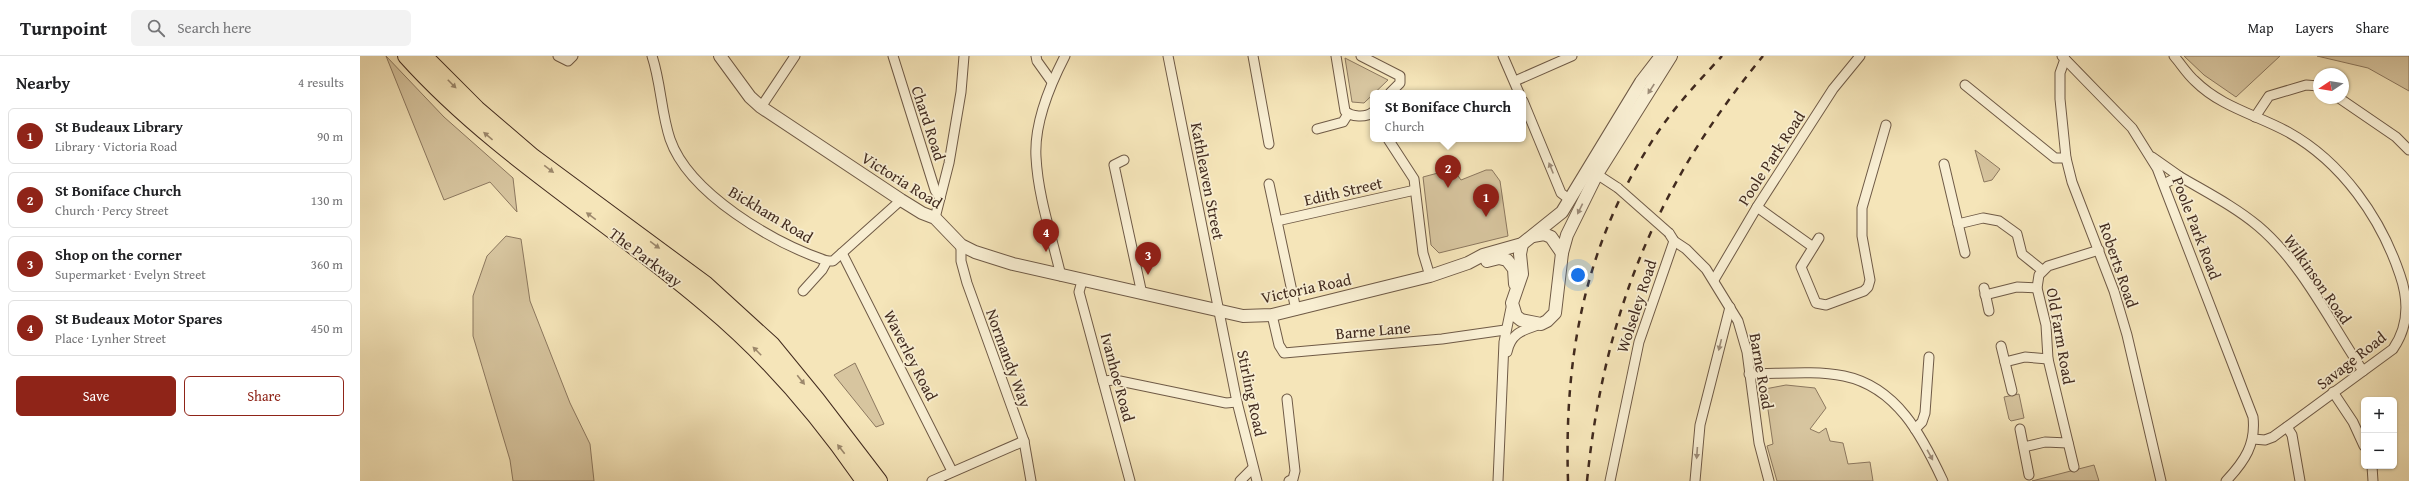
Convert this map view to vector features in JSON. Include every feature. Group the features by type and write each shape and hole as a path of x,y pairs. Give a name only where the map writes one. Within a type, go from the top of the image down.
{"highway":[{"name":"The Parkway","path":"406,56 485,134 531,171 661,267 708,305 740,334 811,411 864,481"},
{"name":"The Parkway","path":"424,56 477,109 533,157 705,284 772,345 836,423 879,481"}],"street":[{"path":"558,56 570,58"},
{"name":"Bickham Road","path":"652,56 658,73 670,139 680,162 693,178 725,207 777,238 827,261"},
{"name":"Victoria Road","path":"720,56 750,97 761,107 901,200 922,213 935,218 961,245 999,260 1082,281 1243,316 1272,315 1430,276 1468,263 1483,255 1522,244 1533,236"},
{"path":"761,107 795,56"},
{"name":"Chard Road","path":"893,56 916,133 935,190 940,198"},
{"path":"935,218 951,155 961,92 964,56"},
{"path":"1036,56 1037,61 1052,82"},
{"path":"1061,276 1040,188 1036,156 1038,132 1052,82 1065,56"},
{"name":"Kathleaven Street","path":"1168,56 1220,311"},
{"path":"1253,56 1269,144"},
{"path":"1336,56 1345,111 1348,114 1367,116 1370,114"},
{"path":"1362,56 1400,76 1400,83 1393,90"},
{"path":"1503,56 1519,90"},
{"path":"1515,81 1572,56"},
{"path":"1504,367 1508,345 1515,334 1541,324 1555,313 1562,253 1567,235 1593,172 1641,82 1661,56"},
{"path":"1533,236 1558,217 1593,172 1671,56"},
{"name":"Poole Park Road","path":"1714,280 1757,207 1833,89 1860,56"},
{"name":"Savage Road","path":"2174,56 2195,81 2211,93 2255,117 2288,132 2319,154 2341,175 2376,220 2391,249 2405,292 2407,322 2405,339 2287,427 2265,440 2253,439"},
{"name":"Poole Park Road","path":"2064,58 2132,128 2164,184 2253,417 2253,439"},
{"name":"Roberts Road","path":"2064,58 2060,72 2060,99 2066,158 2072,182 2099,250 2126,335 2161,481"},
{"path":"1965,85 2055,158 2066,158"},
{"path":"2255,117 2269,96 2306,85 2313,86"},
{"path":"2348,104 2396,138 2409,150"},
{"path":"1526,108 1561,193 1570,200"},
{"path":"1317,128 1343,122 1348,114"},
{"path":"1819,238 1801,267 1816,302 1826,305 1864,291 1868,287 1870,280 1862,236 1862,208 1886,125"},
{"path":"1390,142 1414,179 1423,253 1430,276"},
{"name":"Wilkinson Road","path":"2149,156 2179,176 2241,212 2285,254 2363,371"},
{"path":"1124,160 1114,165 1142,294"},
{"path":"1944,164 1965,253"},
{"path":"1593,172 1618,188 1671,237"},
{"path":"2164,184 2179,176"},
{"path":"1268,184 1296,310"},
{"name":"Edith Street","path":"1277,221 1415,190"},
{"path":"803,291 822,270 827,261 833,261 901,200"},
{"path":"1757,207 1813,247"},
{"path":"1958,224 1983,218 1999,221 2017,234 2022,254 2042,270"},
{"path":"1533,236 1544,234 1551,237 1562,253"},
{"name":"Barne Road","path":"1671,237 1686,249 1706,269 1738,321 1743,338 1759,443 1769,481"},
{"name":"Wolseley Road","path":"1610,481 1639,342 1671,237"},
{"path":"1498,481 1505,330 1522,274 1520,254 1522,244"},
{"name":"Normandy Way","path":"961,245 961,261 967,283 1024,440 1031,481"},
{"name":"Old Farm Road","path":"2074,467 2048,358 2046,325 2037,288 2037,281 2042,270 2048,266 2099,250"},
{"name":"Waverley Road","path":"842,253 952,471"},
{"name":"Victoria Road","path":"1468,263 1504,258 1514,269 1516,290"},
{"name":"Ivanhoe Road","path":"1082,281 1079,292 1130,481"},
{"path":"1989,311 1985,291 2037,288"},
{"path":"1512,303 1516,316 1522,320 1534,324 1541,324"},
{"path":"1695,481 1700,425 1730,307"},
{"name":"Stirling Road","path":"1220,311 1237,402 1257,481"},
{"name":"Barne Lane","path":"1272,315 1279,345 1284,353 1442,339 1505,330"},
{"path":"2001,346 2012,391"},
{"path":"1915,429 1922,422 1925,413 1933,367 1929,357"},
{"path":"2005,362 2025,357 2048,358"},
{"path":"1749,374 1822,374 1844,376 1861,381 1888,395 1915,429 1943,481"},
{"path":"1104,381 1115,380 1226,403 1237,402"},
{"path":"2333,392 2353,422 2361,439"},
{"path":"1285,403 1295,471 1293,479 1289,481"},
{"path":"2287,427 2292,435 2300,481"},
{"path":"2020,429 2029,475"},
{"path":"2226,481 2246,458 2253,439"},
{"path":"932,481 1024,440"},
{"path":"2024,447 2045,442 2068,443"},
{"path":"1240,481 1253,468"},
{"path":"2372,469 2373,481"}],"shaded area":[{"path":"386,56 444,117 513,178 517,212 490,182 444,200"},
{"path":"2184,56 2280,56 2236,97 2204,75"},
{"path":"2317,56 2409,56 2409,91 2368,68"},
{"path":"1345,58 1388,80 1378,90 1370,90 1370,97 1364,103 1352,102"},
{"path":"1975,150 2000,169 1992,180 1984,182"},
{"path":"1453,169 1461,180 1486,170 1492,170 1500,181 1508,236 1439,253 1431,245 1423,177"},
{"path":"506,236 521,239 530,301 570,403 590,444 594,481 513,481 510,460 473,336 473,296 487,256"},
{"path":"855,363 884,424 876,427 834,375"},
{"path":"1786,385 1815,388 1826,408 1810,429 1819,433 1826,428 1830,441 1843,443 1848,464 1870,462 1873,481 1777,481 1767,446 1773,444 1765,389"},
{"path":"2019,394 2024,418 2011,421 2009,419 2004,397"},
{"path":"2094,465 2099,481 2032,481"}],"railway":[{"path":"1568,481 1570,389 1575,344 1584,301 1596,258 1612,217 1632,176 1656,135 1679,104 1722,56"},
{"path":"1587,481 1595,420 1607,362 1622,307 1641,255 1665,204 1693,154 1725,105 1763,56"}],"place":[{"name":"St Boniface Church","path":"1448,188"},
{"name":"St Budeaux Library","path":"1486,217"},
{"name":"St Budeaux Motor Spares","path":"1046,252"},
{"name":"Shop on the corner","path":"1148,275"}]}
